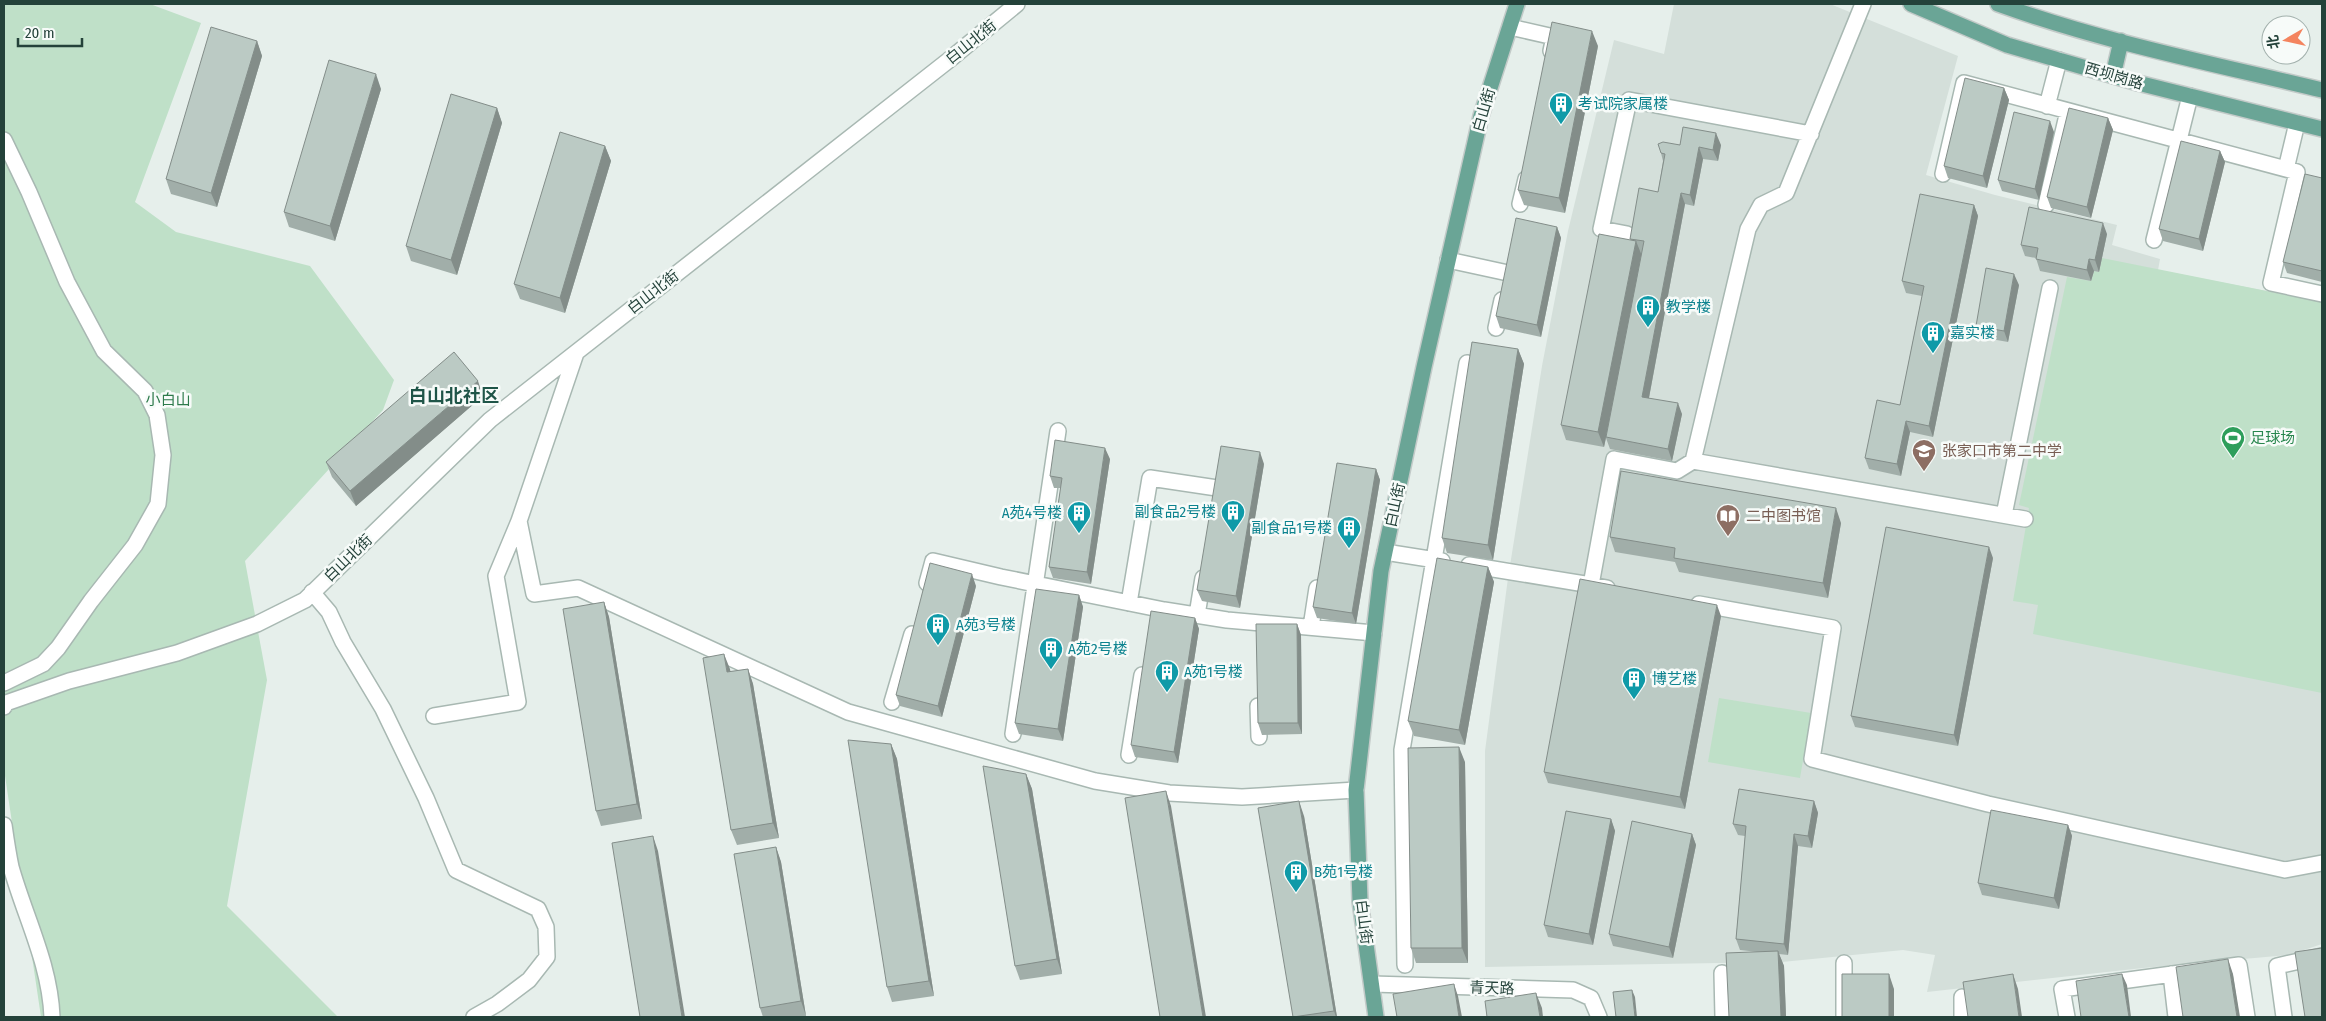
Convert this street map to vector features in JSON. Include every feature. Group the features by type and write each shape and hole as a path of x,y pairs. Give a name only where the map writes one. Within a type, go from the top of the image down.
{"main road":[{"name":"白山街","path":"1376,1017 1360,901 1356,790 1385,552 1481,116 1518,4"},
{"name":"西坝岗路","path":"1912,4 2007,45 2113,76 2322,129"},
{"path":"1998,4 2039,19 2121,41 2322,90"},
{"path":"2113,76 2121,41"}],"street":[{"name":"白山北街","path":"4,707 6,703 69,681 176,653 257,624 309,596 490,420 949,60 1017,4"},
{"path":"1693,461 1748,228 1761,205 1786,193 1863,4"},
{"path":"1510,27 1554,37 1548,65"},
{"path":"2047,106 2059,60"},
{"path":"1943,174 1964,83 2297,172 2271,284 2322,294"},
{"path":"2154,240 2190,96"},
{"path":"1623,252 1627,234 1601,229 1630,100 1810,134"},
{"path":"2046,205 2068,111"},
{"path":"2286,169 2297,123"},
{"path":"4,140 29,192 67,282 104,351 145,391 157,415 163,455 158,504 135,545 91,601 58,648 43,664 4,683"},
{"path":"1520,204 1528,167"},
{"path":"1496,328 1512,254"},
{"path":"1448,260 1508,273"},
{"path":"2004,515 2050,288"},
{"path":"434,716 518,702 496,576 520,521 576,353"},
{"path":"1405,966 1402,750 1466,363"},
{"path":"1013,734 1058,431"},
{"path":"1591,585 1614,459 1677,471 1693,461 2025,519"},
{"path":"1129,603 1150,478 1217,486"},
{"path":"520,521 534,594 578,588 848,712 1095,781 1169,793 1242,797 1356,790"},
{"path":"1385,552 1620,590"},
{"path":"922,599 933,562 1153,608 1257,622 1374,633"},
{"path":"1197,615 1205,566"},
{"path":"1311,627 1320,570"},
{"path":"309,596 329,612 343,642 384,709 426,798 456,870 538,909 546,926 547,957 529,980 497,1004 474,1017"},
{"path":"1688,602 1833,628 1812,760 1988,804 2285,870 2322,863"},
{"path":"1150,627 1153,608"},
{"path":"892,702 917,618"},
{"path":"1257,622 1257,641"},
{"path":"1129,755 1145,657"},
{"path":"1258,689 1259,737"},
{"path":"4,825 11,866 40,950 49,984 52,1017"},
{"path":"2284,1017 2277,966 2322,956"},
{"path":"1844,963 1844,1017"},
{"path":"2067,1017 2062,988 2239,965 2247,1017"},
{"path":"1722,972 1723,1017"},
{"path":"2170,974 2176,1017"},
{"name":"青天路","path":"1372,984 1573,990 1590,998 1599,1017"},
{"path":"1962,997 1962,1017"}],"shaded area":[{"name":"张家口市第二中学","path":"1674,4 1830,4 1958,56 1926,175 1995,195 2117,225 2112,245 2160,259 2158,270 2322,302 2322,944 2289,955 2143,968 1927,992 1935,955 1903,950 1782,962 1485,967 1485,751 1508,578 1542,366 1568,231 1614,40 1664,54"}],"green space":[{"name":"小白山","path":"4,4 150,4 201,23 135,202 176,232 310,266 394,380 383,410 245,561 267,680 227,906 338,1017 41,1017 4,769"},
{"path":"2102,258 2322,302 2322,693 2033,634 2038,605 2013,601 2029,508 2019,505 2067,277 2091,281 2094,271 2099,272"},
{"path":"1719,698 1811,713 1800,778 1708,762"}],"building":[{"name":"考试院家属楼","path":"1552,22 1592,31 1559,198 1518,190"},
{"path":"211,27 257,41 211,193 166,179"},
{"path":"329,60 376,74 330,226 284,212"},
{"path":"1965,78 2004,88 1983,176 1944,166"},
{"path":"451,94 497,108 451,260 406,246"},
{"path":"2069,108 2108,118 2087,207 2047,197"},
{"path":"2014,112 2050,121 2035,189 1998,180"},
{"path":"1683,127 1716,133 1713,150 1699,147 1690,195 1681,193 1642,397 1678,403 1668,449 1606,437 1644,241 1630,239 1639,188 1658,192 1665,154 1661,153 1658,144 1663,142 1680,145"},
{"path":"560,132 605,146 560,298 514,284"},
{"path":"2181,141 2220,151 2199,239 2159,229"},
{"path":"2305,174 2322,178 2322,271 2283,262"},
{"name":"嘉实楼","path":"1920,194 1974,205 1929,426 1906,421 1897,464 1865,458 1877,400 1900,405 1924,286 1902,281"},
{"path":"2029,207 2103,223 2095,260 2089,259 2087,270 2036,259 2038,248 2021,245"},
{"path":"1516,218 1557,227 1537,325 1496,316"},
{"path":"1599,234 1636,241 1598,432 1561,425"},
{"path":"1986,268 2014,274 2004,331 1976,326"},
{"path":"1472,342 1518,349 1488,545 1442,538"},
{"path":"454,352 478,381 350,491 326,462"},
{"name":"A苑4号楼","path":"1055,440 1105,448 1087,572 1049,567 1062,478 1050,476"},
{"name":"副食品2号楼","path":"1221,446 1260,452 1236,596 1197,590"},
{"name":"副食品1号楼","path":"1337,463 1376,469 1352,613 1313,607"},
{"name":"二中图书馆","path":"1621,471 1836,508 1823,583 1674,558 1675,548 1610,537"},
{"path":"1886,527 1989,547 1954,735 1851,716"},
{"path":"1437,558 1488,567 1459,730 1408,721"},
{"name":"A苑3号楼","path":"930,563 972,574 938,706 896,695"},
{"name":"博艺楼","path":"1580,579 1717,605 1680,797 1544,772"},
{"name":"A苑2号楼","path":"1036,589 1079,595 1058,729 1015,723"},
{"path":"604,602 637,804 596,811 563,609"},
{"name":"A苑1号楼","path":"1151,611 1195,618 1174,752 1131,745"},
{"path":"1256,624 1297,624 1298,723 1258,723"},
{"path":"724,654 727,672 748,669 773,823 731,830 703,658"},
{"path":"848,740 891,744 929,981 887,987"},
{"path":"1459,747 1462,948 1411,948 1408,748"},
{"path":"983,766 1026,774 1057,959 1015,966"},
{"path":"1739,789 1814,801 1808,836 1794,834 1784,944 1736,939 1746,826 1733,824"},
{"path":"1166,791 1203,1017 1160,1017 1125,798"},
{"name":"B苑1号楼","path":"1299,801 1334,1011 1293,1017 1258,808"},
{"path":"1991,810 2068,825 2054,898 1978,883"},
{"path":"1566,811 1611,819 1589,934 1544,925"},
{"path":"1632,821 1692,834 1669,947 1609,934"},
{"path":"653,836 682,1017 640,1017 612,843"},
{"path":"776,847 801,1001 760,1008 734,854"},
{"path":"2322,948 2322,1017 2305,1017 2295,952"},
{"path":"1778,951 1781,1017 1729,1017 1726,953"},
{"path":"2228,959 2237,1017 2183,1017 2176,967"},
{"path":"1842,974 1889,974 1889,1017 1842,1017"},
{"path":"2013,974 2019,1017 1968,1017 1963,982"},
{"path":"2122,974 2129,1017 2081,1017 2076,981"},
{"path":"1454,984 1459,1017 1397,1017 1393,994"},
{"path":"1632,990 1635,1017 1616,1017 1613,992"},
{"path":"1536,993 1540,1017 1487,1017 1485,1001"}],"place":[{"name":"考试院家属楼","path":"1561,125"},
{"name":"教学楼","path":"1648,328"},
{"name":"嘉实楼","path":"1933,354"},
{"name":"足球场","path":"2233,459"},
{"name":"张家口市第二中学","path":"1924,472"},
{"name":"副食品2号楼","path":"1233,533"},
{"name":"A苑4号楼","path":"1079,534"},
{"name":"二中图书馆","path":"1728,537"},
{"name":"副食品1号楼","path":"1349,549"},
{"name":"A苑3号楼","path":"938,646"},
{"name":"A苑2号楼","path":"1051,670"},
{"name":"A苑1号楼","path":"1167,693"},
{"name":"博艺楼","path":"1634,700"},
{"name":"B苑1号楼","path":"1296,893"}],"district":[{"name":"白山北社区","path":"454,396"}]}
